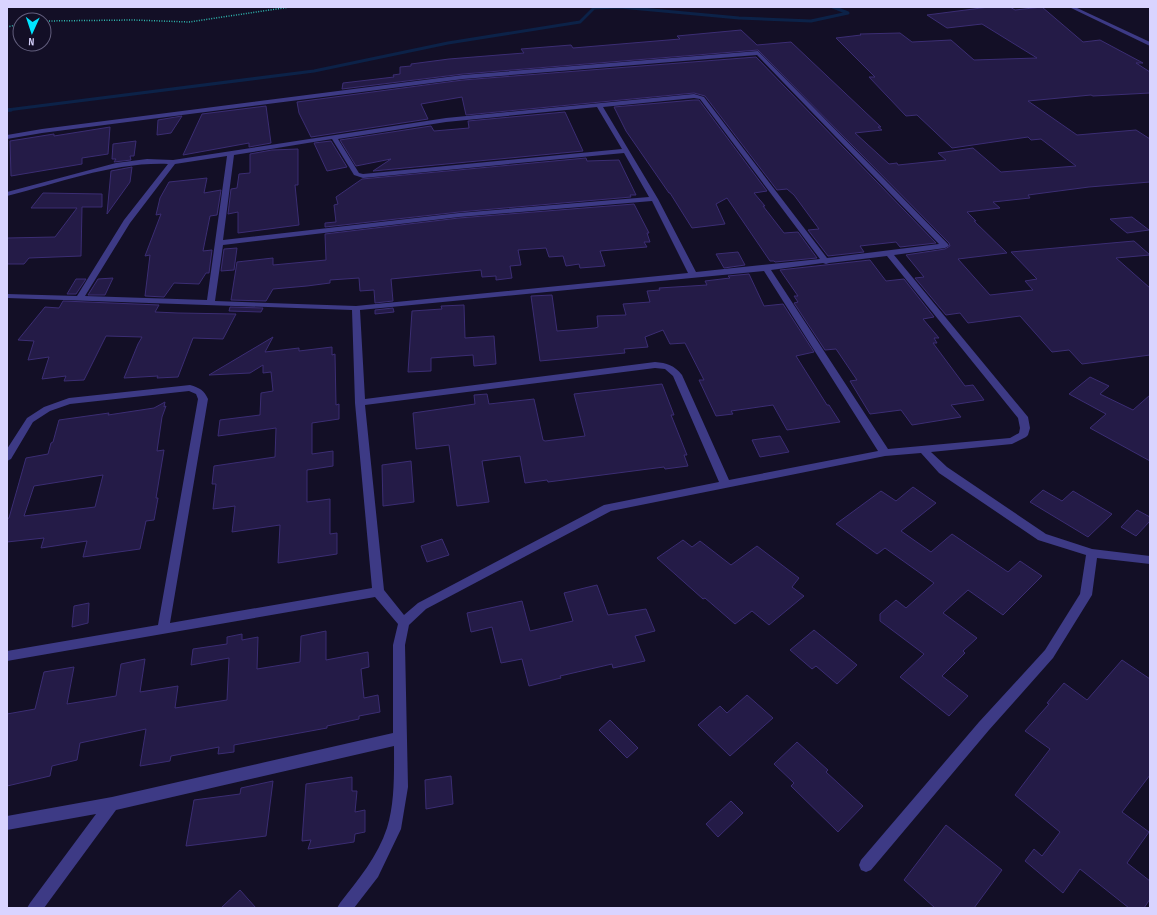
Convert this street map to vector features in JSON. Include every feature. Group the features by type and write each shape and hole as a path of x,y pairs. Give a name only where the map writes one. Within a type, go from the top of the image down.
{"street":[{"path":"1071,7 1150,44"},
{"path":"7,137 42,131 463,77 758,53 945,246 826,262 356,308 7,296"},
{"path":"7,194 116,165 148,161 173,162 446,120 694,96 702,98 826,262"},
{"path":"599,105 654,199 693,275"},
{"path":"334,137 356,174 363,176 626,151"},
{"path":"211,303 231,154"},
{"path":"78,299 127,222 173,162"},
{"path":"218,243 459,215 654,199"},
{"path":"345,908 373,872 394,829 401,787 398,645 404,623 422,606 608,508 885,453 1012,441 1023,435 1025,428 1023,417 889,253"},
{"path":"766,268 885,453"},
{"path":"356,308 360,403 378,592 404,623"},
{"path":"360,403 655,365 668,366 677,375 725,484"},
{"path":"7,455 30,420 47,408 68,401 190,388 200,392 203,399 164,630"},
{"path":"923,449 943,470 1042,538 1092,553 1150,560"},
{"path":"866,865 984,726 1049,654 1086,595 1092,553"},
{"path":"7,656 378,592"},
{"path":"7,823 112,804 400,738"},
{"path":"35,908 112,804"}],"path":[{"path":"52,21 133,20 189,22 290,7"}],"building":[{"path":"989,7 1010,7 1015,10 1042,7 1083,42 1100,40 1143,63 1136,63 1150,72 1150,93 1091,95 1028,101 1077,135 1136,130 1150,139 1150,182 1089,187 1028,195 1030,198 993,202 1000,208 967,212 976,221 974,221 1007,253 958,259 990,295 1033,290 1025,281 1037,279 1011,252 1134,241 1150,255 1116,258 1150,288 1150,355 1082,364 1069,350 1052,352 1020,316 968,323 960,313 946,315 915,278 924,277 906,255 945,249 950,246 949,243 758,50 463,74 342,89 343,83 394,77 393,75 400,74 400,67 411,66 411,64 449,59 524,53 521,49 571,45 573,48 680,39 677,36 741,30 757,45 791,42 881,127 878,127 882,130 855,133 889,164 897,163 898,165 946,160 938,153 973,148 1001,172 1076,166 1041,139 1031,140 1028,137 952,148 917,115 906,116 869,77 875,77 836,38 861,35 860,34 900,33 912,42 951,40 974,60 1037,58 982,24 947,28 927,15"},
{"path":"756,57 936,243 900,247 896,242 860,246 864,252 828,256 808,230 819,229 794,195 787,189 777,190 705,96 694,93 466,115 462,97 421,104 428,119 311,137 299,113 297,102 463,80"},
{"path":"699,100 767,191 754,193 784,233 798,232 817,258 775,262 770,261 727,198 716,204 725,224 692,228 670,193 626,131 614,107"},
{"path":"266,106 271,143 249,147 249,143 183,155 202,114"},
{"path":"565,112 583,151 373,171 391,159 356,166 340,140 431,126 434,131 469,128 468,121"},
{"path":"182,116 171,133 157,135 158,120"},
{"path":"110,127 108,154 82,158 82,164 11,176 10,141"},
{"path":"136,141 134,156 130,156 131,160 114,162 116,159 112,159 113,144"},
{"path":"331,141 347,167 327,171 314,143"},
{"path":"298,149 298,185 295,185 299,225 238,233 238,212 228,214 231,189 237,188 239,174 250,173 250,154 272,150"},
{"path":"586,158 587,161 619,160 636,195 630,195 631,197 459,212 325,227 325,223 336,222 334,205 338,204 336,197 362,179"},
{"path":"132,167 130,182 107,214 111,171"},
{"path":"207,178 204,193 221,190 217,215 210,216 203,251 212,250 209,273 206,273 199,284 174,283 164,297 145,296 150,255 145,256 161,214 156,215 160,198 169,182"},
{"path":"43,193 102,194 102,207 82,207 81,256 29,258 24,264 7,264 7,238 55,237 77,208 31,208"},
{"path":"634,204 649,233 647,233 650,242 644,242 647,247 600,251 605,266 580,268 579,264 566,266 563,256 549,257 546,248 518,250 521,265 510,266 512,278 496,280 496,276 482,277 481,270 391,279 393,301 375,303 374,290 360,291 359,278 330,280 330,283 273,289 266,301 231,300 237,262 273,258 273,265 326,260 325,234 459,218"},
{"path":"1132,217 1149,230 1127,233 1110,219"},
{"path":"237,248 234,270 221,271 224,249"},
{"path":"738,252 745,265 724,268 716,254"},
{"path":"870,260 886,281 904,279 934,317 923,319 939,338 934,338 937,343 933,343 965,386 973,385 984,400 951,405 961,417 912,425 901,410 870,414 850,381 857,380 836,349 825,350 794,303 798,302 794,296 798,296 780,270"},
{"path":"749,274 764,306 783,304 814,352 796,356 827,405 829,405 840,422 787,430 773,405 731,411 733,414 716,416 699,380 704,380 685,343 670,344 663,330 645,337 648,347 624,349 625,353 540,361 531,296 552,295 557,331 595,328 598,327 597,316 626,315 623,304 650,302 647,291 660,290 659,288 707,285 705,281 730,278 728,276"},
{"path":"113,278 105,295 88,295 98,279"},
{"path":"76,279 86,279 76,294 67,294"},
{"path":"63,301 159,305 155,312 236,314 223,339 193,338 178,377 157,378 158,376 124,378 142,337 106,336 84,380 64,381 66,376 42,379 49,357 28,360 34,341 18,340 45,307 59,308"},
{"path":"464,305 465,338 494,336 496,364 474,366 473,355 431,358 431,371 408,372 412,311 442,309 441,306"},
{"path":"230,307 263,308 261,312 229,311"},
{"path":"393,308 394,312 375,314 375,310"},
{"path":"273,337 265,352 299,348 299,351 332,347 332,355 335,354 336,405 339,404 339,419 312,423 312,454 333,451 333,466 307,470 307,502 330,499 330,534 337,533 337,554 278,563 280,525 232,532 235,506 213,509 216,484 212,484 214,466 275,457 276,428 218,436 220,420 260,415 261,393 273,391 271,372 263,373 263,365 250,373 209,375"},
{"path":"1090,377 1109,386 1100,394 1133,410 1150,395 1150,461 1090,428 1106,414 1069,394"},
{"path":"662,384 674,415 671,415 687,455 684,455 688,466 665,469 664,467 548,482 547,480 525,483 520,456 482,461 489,502 457,506 449,445 416,449 413,413 475,404 474,395 487,394 489,404 534,399 543,440 545,441 585,436 574,394"},
{"path":"165,402 164,407 166,406 162,417 157,451 164,450 154,520 146,521 140,549 83,557 87,541 41,548 44,538 7,542 7,519 9,518 26,458 48,454 59,420 154,408","holes":["103,475 95,507 24,516 34,486"]},
{"path":"780,436 789,452 760,457 752,440"},
{"path":"411,461 414,502 383,506 382,465"},
{"path":"913,487 936,503 901,531 931,552 952,534 1008,572 1020,561 1042,576 1003,615 968,590 943,613 977,638 963,651 965,653 942,676 968,696 949,716 900,677 924,654 880,621 880,614 896,600 906,608 934,583 885,548 877,554 836,524 881,491 896,501"},
{"path":"1043,490 1062,501 1073,491 1112,514 1088,537 1030,502"},
{"path":"1137,510 1150,517 1150,521 1136,536 1121,527"},
{"path":"442,539 449,555 427,562 421,546"},
{"path":"683,540 692,547 700,541 731,565 757,546 799,578 792,587 804,596 769,625 752,611 735,624 705,598 703,599 657,558"},
{"path":"597,585 608,615 646,609 655,631 635,636 645,661 613,668 612,664 560,676 561,678 529,686 522,659 501,663 492,627 471,632 467,613 522,601 530,631 573,621 564,593"},
{"path":"89,603 88,623 72,627 74,606"},
{"path":"814,630 857,665 837,684 816,666 812,669 790,650"},
{"path":"326,631 326,660 368,652 369,667 361,669 364,698 378,695 380,712 359,716 359,719 327,726 327,728 234,745 234,752 218,754 219,747 171,756 170,761 140,766 146,729 80,743 77,760 52,766 50,776 7,786 7,714 35,709 44,672 74,667 67,704 116,696 121,664 145,659 140,692 178,686 175,708 227,700 229,658 191,665 193,649 227,644 227,637 242,634 242,640 258,637 257,669 300,662 301,636"},
{"path":"1122,660 1150,679 1150,775 1122,812 1149,832 1127,863 1150,881 1150,899 1144,908 1129,908 1080,869 1063,893 1025,861 1034,849 1042,856 1060,832 1015,795 1050,749 1025,731 1049,704 1047,703 1064,683 1087,700"},
{"path":"747,695 773,718 730,756 698,725 720,706 727,713"},
{"path":"610,720 638,748 627,758 599,730"},
{"path":"797,742 828,770 826,772 863,806 838,832 791,786 794,783 774,764"},
{"path":"451,776 453,804 426,809 425,780"},
{"path":"352,777 352,791 357,791 355,812 365,810 365,832 355,834 354,842 308,849 311,840 302,841 306,784"},
{"path":"273,781 266,836 186,846 194,800 240,794 241,788"},
{"path":"731,801 743,813 718,837 706,824"},
{"path":"946,825 1002,870 974,908 935,908 904,880"},
{"path":"240,890 256,908 221,908"}],"waterway":[{"path":"11,110 7,110 314,71 448,43 580,22 594,8 620,7 739,18 811,21 848,13 833,7"}]}
